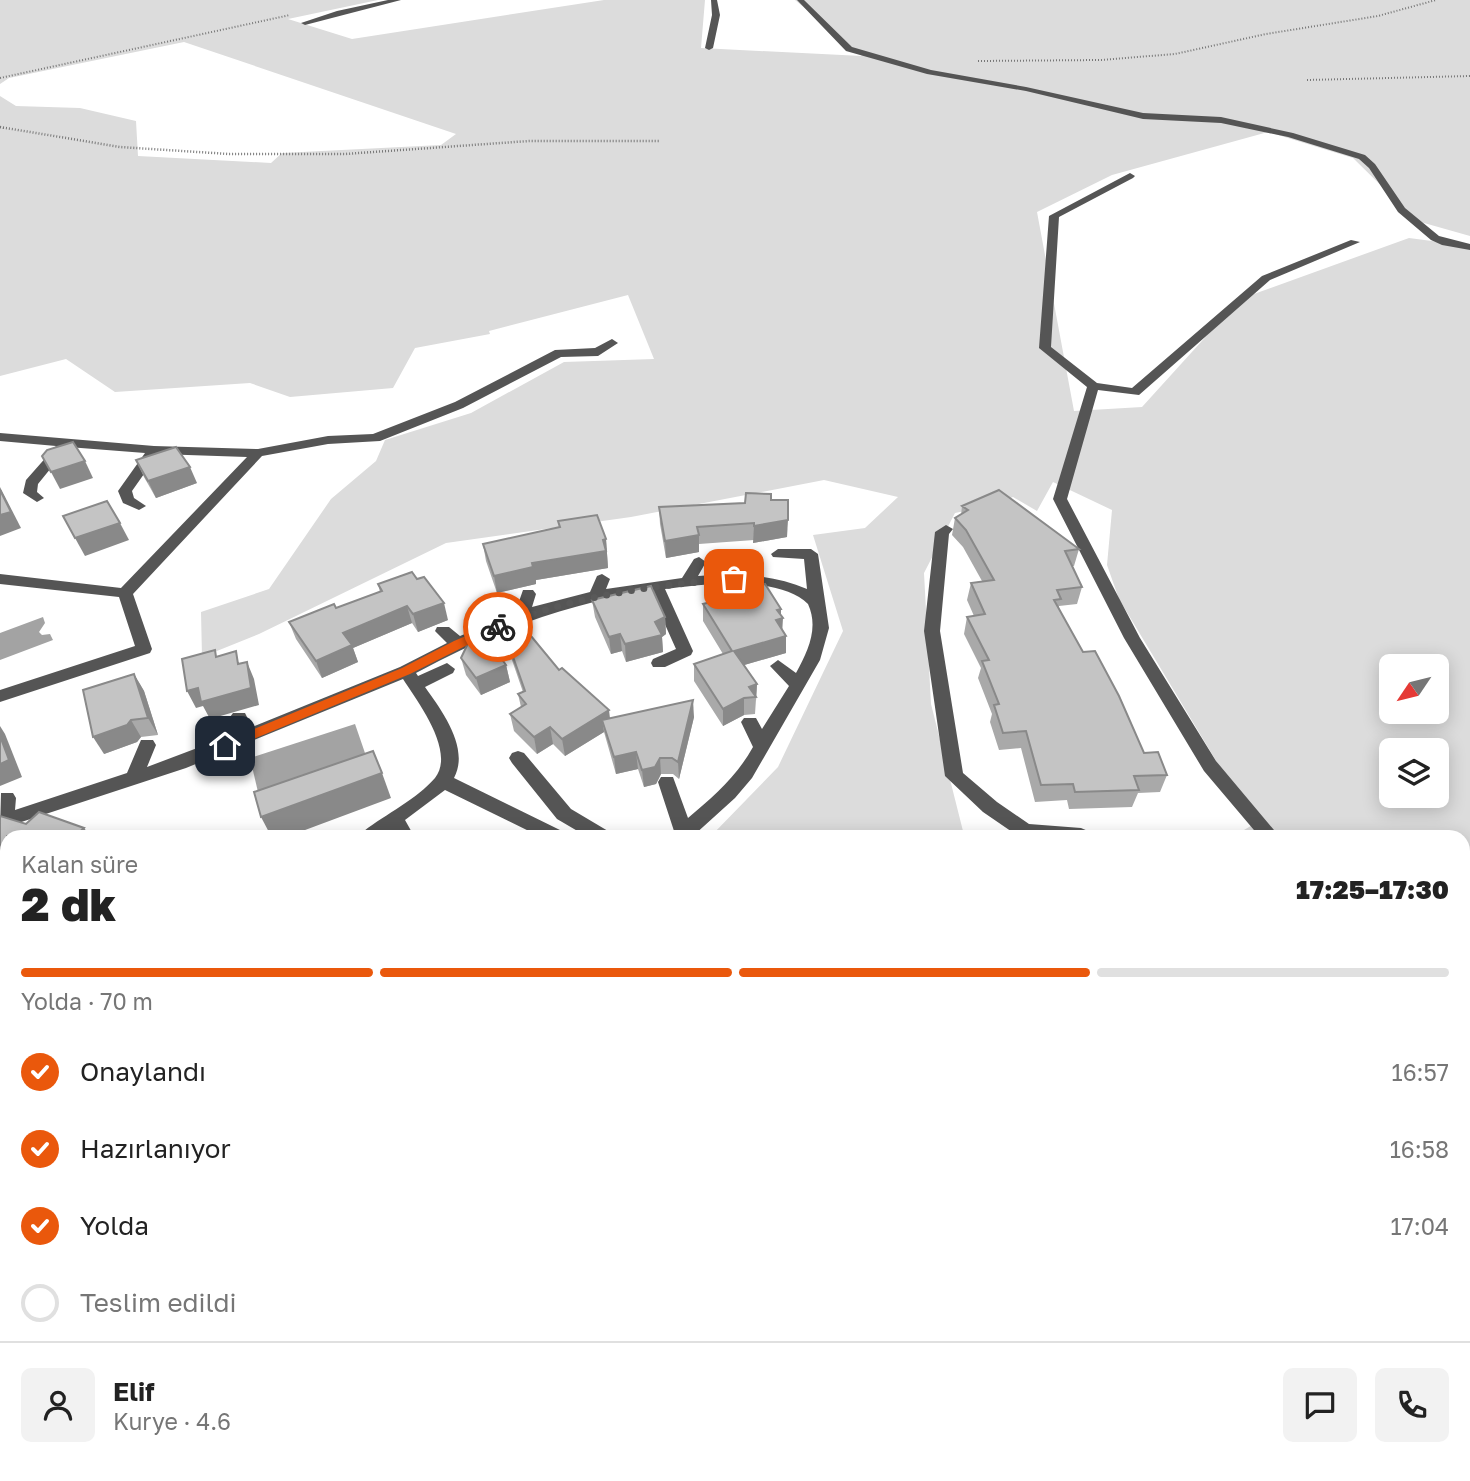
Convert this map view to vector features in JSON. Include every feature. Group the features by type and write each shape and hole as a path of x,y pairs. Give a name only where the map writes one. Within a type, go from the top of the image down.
{"street":[{"path":"305,23 339,12 398,0"},
{"path":"709,48 716,15 714,0"},
{"path":"800,0 849,49 930,72 1026,89 1143,116 1221,120 1290,135 1362,157 1401,210 1434,238 1470,247"},
{"path":"1130,176 1054,216 1045,348 1093,386 1135,393 1266,278 1355,242"},
{"path":"0,437 154,450 258,453 328,440 375,438 459,405 559,353 598,352 612,343"},
{"path":"1093,386 1060,499 1132,638 1210,766 1265,830"},
{"path":"37,498 30,492 31,483 66,443"},
{"path":"139,506 128,500 127,487 154,450"},
{"path":"125,593 258,453"},
{"path":"946,528 942,533 932,631 954,776 990,807 1024,830"},
{"path":"687,830 742,778 817,648 822,620 816,603 811,554 778,554"},
{"path":"686,583 699,562"},
{"path":"0,579 125,593"},
{"path":"596,596 602,579"},
{"path":"410,678 458,643 522,617 596,596 734,579 783,585 807,595 816,603"},
{"path":"656,587 685,652 659,663"},
{"path":"0,696 144,649 125,593"},
{"path":"522,617 528,594"},
{"path":"443,631 458,643"},
{"path":"778,666 797,683"},
{"path":"7,798 8,823 48,806 247,737 346,688 447,669"},
{"path":"379,830 444,781 451,760 446,735 410,678"},
{"path":"239,717 247,737"},
{"path":"750,722 761,746"},
{"path":"134,778 147,745"},
{"path":"518,758 564,814 591,830"},
{"path":"444,781 543,830"},
{"path":"667,782 681,830"},
{"path":"394,818 401,830"}],"path":[{"path":"930,72 942,65 960,62 1102,60 1197,51 1278,32 1377,19 1436,0"},
{"path":"0,78 301,13"},
{"path":"1307,79 1470,76"},
{"path":"0,127 120,147 229,154 345,154 529,141 660,141"}],"shaded area":[{"path":"0,0 378,0 288,19 352,39 604,0 705,0 701,48 862,56 795,0 1470,0 1470,236 1417,221 1353,158 1268,132 1112,175 1037,212 1074,411 1142,407 1240,299 1409,238 1470,246 1470,830 1244,830 1254,824 1119,599 1107,565 1112,510 1053,482 1037,511 1013,497 993,505 955,513 924,573 931,704 963,830 717,830 778,767 843,631 813,535 865,528 898,497 824,480 631,517 446,543 259,634 202,657 201,612 269,589 331,499 376,461 385,440 471,413 564,362 654,359 628,295 489,331 490,334 415,348 393,388 290,397 250,383 115,392 66,359 0,376 0,96 16,106 80,108 136,121 138,156 271,163 282,153 441,145 456,134 184,42 9,78 0,84"},
{"path":"43,617 45,623 39,632 42,635 50,634 53,640 0,660 0,633"},
{"path":"355,724 366,756 258,792 250,758"}],"building":[{"path":"73,442 85,461 51,472 42,456 47,450"},
{"path":"176,447 190,467 148,481 136,460"},
{"path":"0,490 11,512 0,515"},
{"path":"999,490 1079,549 1065,551 1082,587 1057,590 1061,599 1054,600 1083,652 1095,651 1119,696 1144,753 1158,752 1167,775 1134,776 1139,790 1075,792 1073,784 1041,785 1026,731 1003,733 994,705 999,704 982,661 989,660 967,617 985,614 971,583 994,580 966,530 955,518 968,510 962,506"},
{"path":"746,493 771,494 771,500 788,500 788,520 754,526 754,523 697,527 699,535 665,541 659,507 745,503"},
{"path":"107,501 120,523 75,538 63,516"},
{"path":"597,515 606,539 603,540 606,551 532,563 533,567 494,576 483,544 560,527 558,521"},
{"path":"412,572 417,579 424,577 444,603 413,614 407,606 343,633 352,645 316,661 289,622 334,604 336,608 382,591 378,584"},
{"path":"746,580 752,588 765,584 781,609 777,610 783,618 776,620 786,636 734,651 757,684 749,687 756,697 744,698 723,709 694,664 732,651 703,604 715,601 708,590"},
{"path":"651,586 665,617 655,622 662,635 625,644 620,634 609,637 592,600"},
{"path":"512,613 559,670 562,668 609,710 562,739 550,727 534,737 510,714 526,704 518,694 525,691 499,617"},
{"path":"472,635 485,636 506,665 476,678 461,658"},
{"path":"215,650 216,657 236,651 238,664 247,662 251,688 201,702 198,688 187,691 182,659"},
{"path":"134,674 148,718 131,720 127,725 93,737 83,690"},
{"path":"693,700 678,762 672,758 660,758 655,767 642,770 636,752 614,757 602,720"},
{"path":"0,736 9,760 0,764"},
{"path":"373,751 382,773 261,817 254,792"},
{"path":"39,812 84,828 0,830 0,816 26,824"}],"way so far":[{"path":"498,627 536,611 596,596 677,583 734,579"}],"route":[{"path":"225,746 406,671 458,643 498,627"}]}
